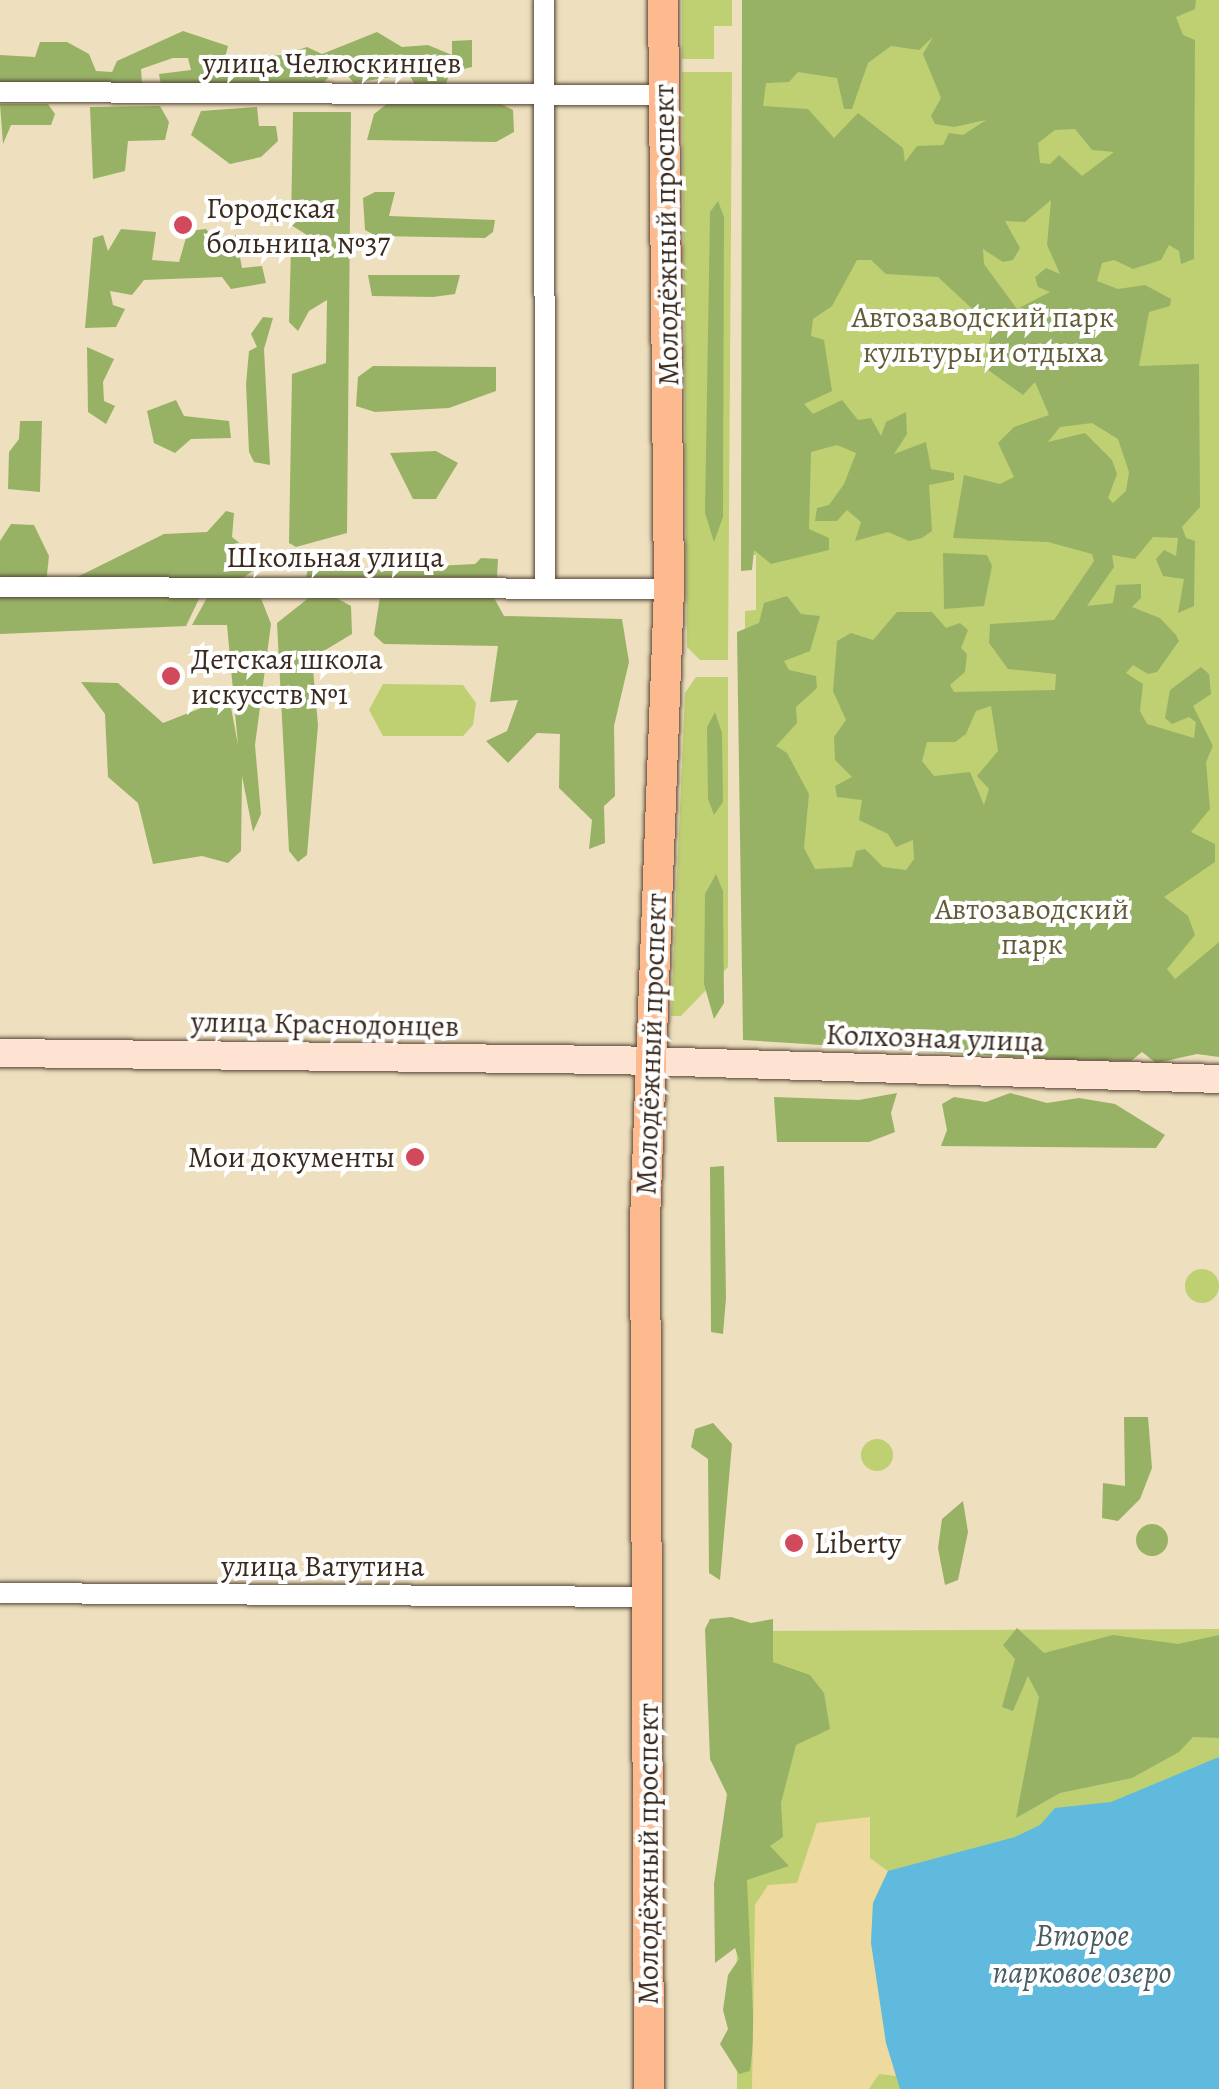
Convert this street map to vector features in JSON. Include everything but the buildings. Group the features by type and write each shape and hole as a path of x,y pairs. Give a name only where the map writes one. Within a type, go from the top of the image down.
{"main road":[{"name":"Молодёжный проспект","path":"648,2089 649,1062 669,588 663,0"},
{"name":"улица Краснодонцев","path":"0,1054 649,1062"},
{"name":"Колхозная улица","path":"649,1062 1219,1079"}],"street":[{"path":"544,0 545,588"},
{"name":"улица Челюскинцев","path":"0,92 664,95"},
{"name":"Школьная улица","path":"0,587 669,588"},
{"name":"улица Ватутина","path":"0,1594 646,1597"}],"green space":[{"path":"682,0 732,0 732,26 714,26 714,59 682,59"},
{"name":"Автозаводский парк","path":"742,0 1196,0 1195,9 1176,17 1183,35 1195,40 1194,259 1181,264 1179,251 1169,245 1161,260 1133,269 1114,260 1102,263 1097,281 1118,289 1145,285 1171,299 1170,306 1149,312 1139,366 1199,364 1200,507 1182,527 1186,538 1195,541 1194,606 1178,613 1184,579 1163,576 1156,559 1164,550 1176,556 1178,538 1153,537 1135,559 1112,555 1114,567 1087,606 1113,603 1116,585 1141,584 1141,598 1132,607 1160,618 1176,635 1179,641 1157,672 1148,674 1133,665 1126,673 1143,684 1140,711 1147,724 1194,738 1196,722 1189,717 1172,724 1165,718 1170,690 1201,667 1209,674 1211,694 1193,706 1213,746 1206,762 1210,809 1191,832 1215,844 1215,862 1164,897 1188,916 1195,935 1167,969 1175,979 1219,942 1219,1057 1197,1054 1156,1063 1142,1052 1131,1061 1063,1060 743,1040 737,632 759,623 764,603 787,596 801,614 820,616 810,651 784,661 789,670 816,676 817,688 796,707 797,723 776,746 787,753 809,794 804,848 815,869 852,867 856,851 865,849 883,867 906,870 914,859 913,840 896,847 888,834 859,820 862,800 837,797 835,786 852,777 835,760 834,737 846,720 833,691 837,641 851,633 873,640 897,612 932,612 946,628 960,623 968,630 961,648 967,654 965,672 950,685 954,692 1055,690 1056,674 1008,669 989,643 990,624 1054,620 1094,561 1092,554 1048,542 953,538 964,475 1000,484 1014,477 998,443 1014,427 1049,415 1035,382 1023,395 984,367 993,324 989,316 980,316 938,277 886,274 871,260 857,260 832,306 813,319 811,336 824,340 832,391 804,404 813,414 842,400 858,420 871,418 881,436 886,422 906,412 907,434 894,454 926,442 931,469 954,473 954,480 929,485 932,531 922,538 909,541 888,532 855,541 861,522 847,510 837,521 815,521 817,508 829,505 844,484 856,453 837,445 811,452 809,529 829,538 829,550 771,564 754,550 752,570 741,571","holes":["933,37 923,54 941,98 931,116 935,124 954,127 986,120 963,135 949,133 943,145 917,146 905,162 903,148 858,113 834,138 808,109 763,106 766,83 789,82 798,72 837,78 844,109 852,109 868,63 891,46 919,50","1075,129 1092,150 1114,152 1082,176 1059,155 1050,164 1040,163 1038,143 1055,130","1051,200 1047,245 1060,274 1046,268 1035,277 1038,287 1050,292 1017,309 984,264 983,249 1003,262 1013,260 1020,248 1005,221 1025,222","1092,423 1118,439 1129,472 1126,491 1113,503 1108,498 1117,474 1112,460 1085,433 1048,442 1060,427","991,706 998,751 977,776 989,789 984,805 970,772 934,776 922,761 927,742 955,742 966,734 976,711"]},
{"name":"Автозаводский парк","path":"748,0 1219,0 1219,1049 745,1035 745,611 756,610 756,555 746,555"},
{"path":"183,31 228,46 223,66 230,67 231,57 283,55 307,47 322,54 377,32 402,47 428,45 452,55 452,41 472,40 472,67 450,72 446,84 415,85 409,74 354,83 348,76 330,76 322,84 161,85 159,74 191,70 188,58 173,58 141,69 142,84 0,83 0,55 35,57 40,42 67,42 89,54 96,71 112,72 117,61"},
{"path":"682,72 732,72 728,660 700,660 687,647"},
{"path":"392,100 495,101 513,110 514,132 496,142 367,140 374,114"},
{"path":"0,104 48,104 55,114 51,125 11,125 3,144"},
{"path":"160,106 169,122 165,140 128,141 125,171 93,179 90,107"},
{"path":"257,107 259,126 276,126 278,141 261,157 230,164 191,135 201,111"},
{"path":"293,112 351,112 347,533 296,547 289,543 292,374 326,363 327,300 309,311 298,331 289,322 291,249 315,240 291,225"},
{"path":"375,192 395,192 389,216 495,220 493,232 485,238 376,236 365,230 363,198"},
{"path":"718,201 724,217 723,517 714,542 705,513 710,212"},
{"path":"121,229 156,232 152,260 179,262 188,231 206,229 219,246 236,235 242,268 262,266 266,283 231,289 222,277 144,280 132,295 110,291 113,305 125,309 116,327 85,328 93,238 103,235 108,251"},
{"path":"368,275 460,275 455,294 433,297 372,296"},
{"path":"263,317 273,318 264,349 270,465 254,462 249,452 249,351 257,347 251,334"},
{"path":"87,347 114,359 103,382 104,401 115,406 106,424 88,412"},
{"path":"373,366 496,367 496,391 449,408 375,412 356,406 358,377"},
{"path":"176,400 184,416 229,421 231,438 191,439 175,453 154,443 147,411"},
{"path":"20,421 42,421 40,492 8,489 9,452 19,439"},
{"path":"436,451 458,463 436,499 413,499 390,453"},
{"path":"226,511 234,513 232,537 264,563 240,580 209,578 186,626 0,634 0,541 11,524 34,525 49,556 45,593 164,534 207,532"},
{"path":"943,553 987,555 992,566 984,606 944,609"},
{"path":"481,558 498,559 497,577 306,577 310,562 357,570 475,564"},
{"path":"320,589 351,606 352,634 312,658 318,725 307,855 298,862 289,851 277,623"},
{"path":"381,590 493,596 504,616 622,619 629,662 614,726 615,796 604,806 605,843 589,849 592,820 559,788 560,734 537,733 508,763 486,741 507,731 518,700 490,702 498,646 384,644 374,635"},
{"path":"259,593 271,624 255,745 261,814 253,832 242,776 241,851 228,863 202,856 153,864 138,803 108,777 105,714 81,682 118,683 163,723 229,697 238,745 227,625 192,625 209,594"},
{"path":"696,677 728,677 728,967 681,1016 671,1016 685,693"},
{"path":"383,684 463,685 476,703 473,725 463,736 383,736 369,710"},
{"path":"715,712 722,733 723,802 714,815 708,799 707,727"},
{"path":"716,874 723,891 724,1003 714,1019 704,984 705,894"},
{"path":"897,1093 891,1113 895,1132 869,1142 777,1142 774,1097 859,1100"},
{"path":"1010,1093 1047,1103 1079,1098 1115,1104 1165,1135 1156,1148 941,1146 947,1130 942,1104 954,1097 986,1102"},
{"path":"724,1166 723,1334 711,1332 710,1167"},
{"path":"1202,1269 1214,1274 1219,1286 1214,1298 1202,1303 1190,1298 1185,1286 1190,1274"},
{"path":"1124,1417 1148,1417 1152,1468 1140,1499 1118,1521 1102,1518 1103,1483 1125,1486"},
{"path":"713,1423 732,1444 720,1580 709,1573 708,1459 691,1447 695,1429"},
{"path":"877,1439 888,1444 893,1455 888,1466 877,1471 866,1466 861,1455 866,1444"},
{"path":"963,1501 968,1532 958,1580 945,1585 938,1548 942,1519"},
{"path":"1152,1524 1163,1529 1168,1540 1163,1551 1152,1556 1141,1551 1136,1540 1141,1529"},
{"path":"731,1617 751,1623 773,1619 773,1662 810,1675 824,1693 830,1729 796,1745 781,1803 783,1837 770,1846 789,1866 747,1880 754,2035 750,2071 739,2074 720,2044 728,2029 723,2010 728,1975 739,1959 735,1948 715,1963 714,1884 727,1794 710,1759 705,1629 710,1619"},
{"path":"1017,1628 1044,1653 1113,1635 1178,1644 1219,1635 1219,1738 1193,1737 1179,1752 1132,1778 1060,1793 1016,1818 1039,1697 1028,1676 1013,1711 1002,1707 1015,1659 1003,1645"},
{"path":"1219,1629 1219,2089 737,2089 736,1631"}],"sand":[{"path":"870,1817 870,1858 888,1871 873,1903 871,1943 896,2076 879,2074 869,2089 752,2089 755,1905 768,1885 797,1883 817,1823"}],"water":[{"name":"Второе парковое озеро","path":"1219,1757 1219,2089 900,2089 886,2043 871,1943 873,1903 888,1871 1015,1837 1040,1825 1055,1808 1111,1802"}],"place":[{"name":"Городская больница №37","path":"183,225"},
{"name":"Детская школа искусств №1","path":"171,676"},
{"name":"Мои документы","path":"415,1157"},
{"name":"Liberty","path":"794,1543"}],"park label":[{"name":"Автозаводский парк культуры и отдыха","path":"983,334"}]}
